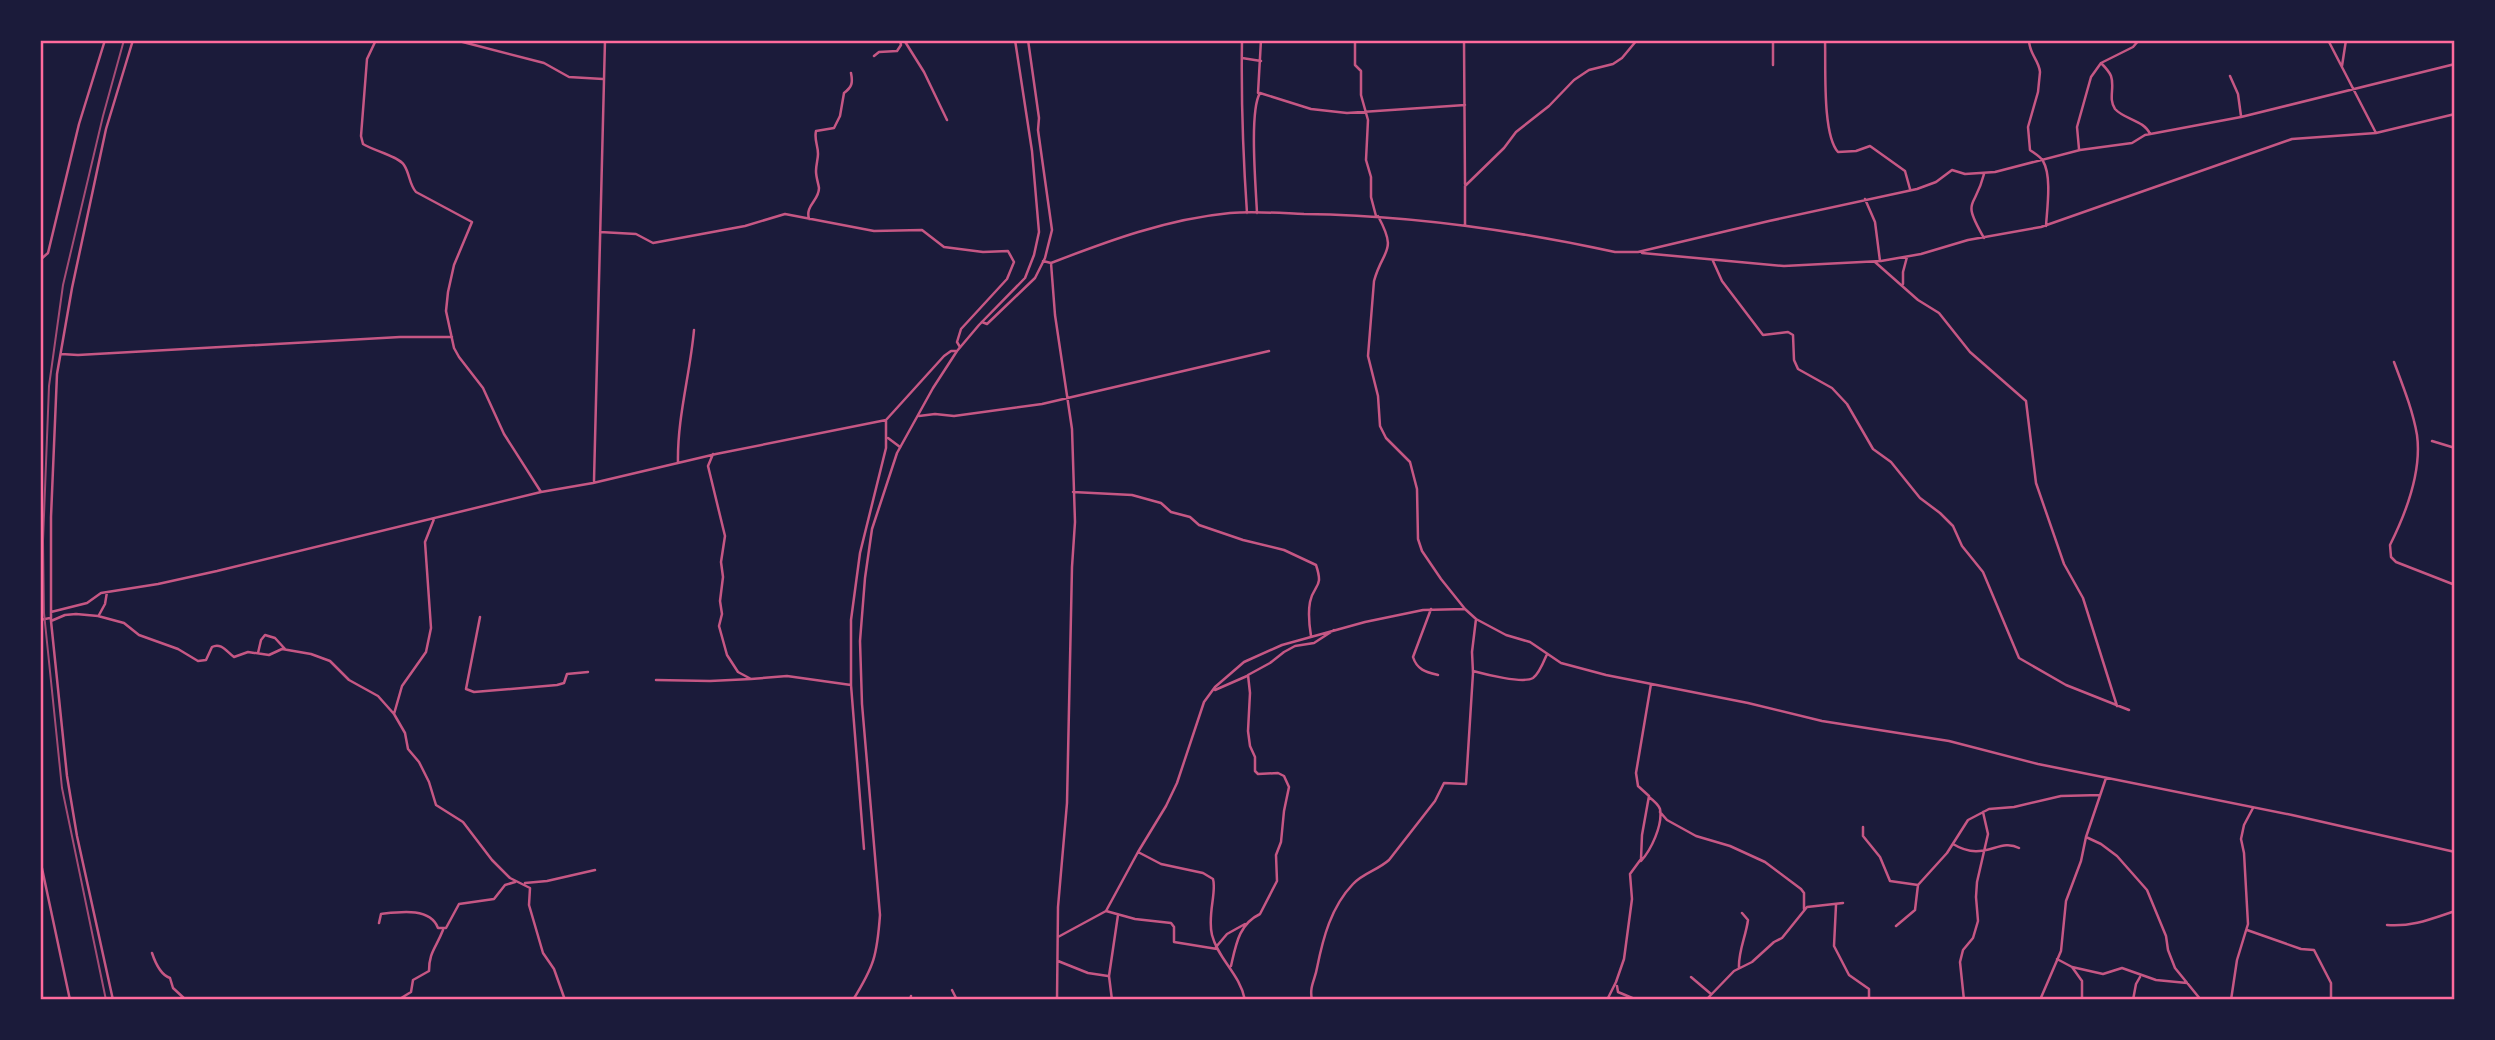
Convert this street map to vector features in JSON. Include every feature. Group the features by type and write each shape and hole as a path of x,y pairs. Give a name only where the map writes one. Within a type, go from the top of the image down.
{"street":[{"path":"40,260 48,253 79,124 105,40"},
{"path":"113,1000 73,812 57,699 51,620 51,517 57,374 72,288 106,129 133,40"},
{"path":"376,40 367,59 361,136 363,144 376,152 398,159 405,166 416,192 472,222 454,265 448,292 446,310 452,337 458,357 483,388 504,434 541,492"},
{"path":"455,40 544,63 569,77 603,79"},
{"path":"594,483 605,40"},
{"path":"874,56 879,52 897,51 902,40"},
{"path":"902,40 924,72 947,120"},
{"path":"852,1000 873,965 880,915 862,704 860,641 872,529 900,447 933,388 958,349 1025,278 1040,232 1032,151 1015,40"},
{"path":"982,322 987,324 1035,278 1044,261 1052,230 1028,40"},
{"path":"1242,40 1241,128 1247,213"},
{"path":"1257,213 1255,119 1261,40"},
{"path":"1355,40 1355,65 1361,71 1361,95 1368,120 1365,155 1371,177 1371,197 1389,240 1374,281 1368,348 1369,364 1378,396 1380,426 1386,438 1410,462 1417,489 1418,539 1422,551 1441,579 1476,619 1506,635 1530,642 1562,663 1822,721 1949,741 2106,778 2455,852"},
{"path":"1464,40 1465,225"},
{"path":"1465,186 1504,148 1516,132 1549,106 1574,80 1588,69 1613,64 1622,58 1637,40"},
{"path":"1773,40 1773,65"},
{"path":"1825,40 1827,115 1832,145 1838,152 1870,146 1905,171 1910,190"},
{"path":"2029,40 2030,53 2040,67 2040,72 2028,137 2030,150 2043,159 2048,192 2046,226"},
{"path":"2080,150 2077,127 2091,78 2101,63 2133,47 2139,40"},
{"path":"2328,40 2376,133"},
{"path":"2342,66 2346,40"},
{"path":"1242,58 1261,61"},
{"path":"2101,63 2112,79 2114,107 2146,127 2150,134"},
{"path":"1638,252 1926,187 1952,170 1965,174 1984,174 2080,150 2132,143 2150,134 2241,117 2455,64"},
{"path":"809,219 807,212 819,189 815,137 817,131 834,128 840,116 844,93 850,89 853,82 851,73"},
{"path":"2230,76 2238,94 2241,117"},
{"path":"1257,96 1259,93 1265,93 1311,109 1347,113 1465,105"},
{"path":"1044,261 1051,264 1112,240 1156,227 1202,217 1247,213 1377,216 1465,225 1615,252 1638,252 1713,261 1784,266 1877,261 1907,257 2046,226 2292,139 2376,133 2455,114"},
{"path":"2073,152 2078,145"},
{"path":"1984,174 1971,205 1973,219 1984,238"},
{"path":"1865,199 1875,222 1877,261 1905,288 1939,313 1970,352 2026,401 2036,483 2064,564 2084,598 2117,706"},
{"path":"600,232 636,234 653,243 745,226 785,214 874,231 922,230 944,247 983,252 1009,251 1014,261 1007,279 961,329 958,349"},
{"path":"1905,288 1903,272 1907,257"},
{"path":"1713,261 1722,281 1763,335 1788,332 1793,335 1794,360 1798,369 1832,388 1840,396 1873,449 1891,463 1920,498 1953,526 1962,546 1983,572 2019,658 2066,685 2129,710"},
{"path":"1051,264 1055,315 1072,429 1075,522 1067,803 1058,937 1057,1000"},
{"path":"678,463 678,444 692,360 694,330"},
{"path":"61,354 330,340 452,337"},
{"path":"51,612 85,603 107,592 217,571 541,492 594,483 713,454 886,419 944,356 958,349"},
{"path":"919,416 954,416 1042,404 1269,351"},
{"path":"2394,362 2407,400 2418,450 2413,485 2389,552 2396,562 2455,586"},
{"path":"864,849 850,685 851,620 860,552 887,438 886,419"},
{"path":"887,438 900,447"},
{"path":"2432,441 2455,448"},
{"path":"713,454 708,466 725,536 721,562 722,614 719,626 727,655 738,672 751,679"},
{"path":"1073,492 1132,495 1161,503 1171,512 1190,517 1199,524 1243,540 1284,550 1316,565 1320,578 1319,587 1311,599 1308,620 1311,636"},
{"path":"394,714 402,686 426,652 431,628 425,542 435,518"},
{"path":"98,616 105,604 107,592"},
{"path":"1058,937 1106,911 1177,783 1204,702 1244,662 1267,650 1311,636 1405,612 1465,608"},
{"path":"1431,609 1413,657 1415,664 1422,670 1438,675"},
{"path":"40,620 76,614 98,616 124,623 139,635 178,649 198,661 206,660 215,646 223,648 234,657 248,652 269,655 285,649"},
{"path":"480,617 466,689 474,692 557,685 564,683 567,674 588,672"},
{"path":"1312,1000 1311,987 1320,948 1336,906 1345,893 1355,881 1381,868 1389,860 1435,801 1444,783 1466,784 1476,619"},
{"path":"1212,692 1248,676 1249,672 1270,663 1295,646 1314,643 1336,629"},
{"path":"258,654 265,635 275,638 285,649 330,661 349,680 378,696 394,714 405,733 408,749 419,762 429,782 436,805 463,822 492,860 515,882 530,888 529,905 543,953 554,969 565,1000"},
{"path":"1473,671 1493,677 1531,679 1547,654"},
{"path":"656,680 710,681 787,676 850,685"},
{"path":"1231,966 1237,939 1252,917 1261,914 1277,881 1276,855 1281,842 1289,787 1284,776 1278,773 1258,774 1255,771 1255,757 1248,731 1251,693 1248,676"},
{"path":"1651,684 1636,779 1638,786 1658,804 1667,820 1696,836 1730,846 1772,866 1804,893 1804,909"},
{"path":"2040,1000 2057,960 2064,936 2066,901 2082,860 2086,837 2106,778"},
{"path":"1896,926 1915,911 1918,905 1918,885 1968,820 1989,809 2014,807 2061,796 2100,795"},
{"path":"1639,864 1649,796"},
{"path":"2231,1000 2237,960 2247,930 2241,839 2244,825 2253,808"},
{"path":"1607,1000 1624,959 1632,899 1630,874 1653,846 1660,811"},
{"path":"1964,1000 1961,955 1976,930 1976,897 1989,834 1983,812"},
{"path":"1863,827 1863,836 1880,858 1890,881 1918,885"},
{"path":"2086,837 2117,856 2147,890 2166,936 2172,960 2186,983 2201,1000"},
{"path":"1952,844 1966,852 1986,851 2009,845 2019,848"},
{"path":"1138,852 1161,864 1211,876 1215,884 1210,922 1217,948 1231,966 1245,1000"},
{"path":"40,859 70,1000"},
{"path":"521,884 595,870"},
{"path":"379,923 381,914 401,912 425,915 435,920 438,928 443,929 449,927 454,910 459,904 494,899 505,885 515,882"},
{"path":"1706,1000 1739,968 1752,962 1782,938 1804,909 1843,903"},
{"path":"1836,905 1834,946 1849,975 1869,989 1869,1000"},
{"path":"1106,911 1135,919 1171,923 1174,927 1174,942 1217,948"},
{"path":"2387,925 2403,926 2432,921 2455,911"},
{"path":"1739,968 1738,959 1746,937 1748,920 1742,913"},
{"path":"1112,1000 1109,976 1118,915"},
{"path":"1217,948 1227,934 1245,925"},
{"path":"398,1000 411,992 413,980 429,971 429,957 438,944 443,929"},
{"path":"2247,930 2301,949 2314,950 2331,983 2332,1000"},
{"path":"152,953 155,963 166,977 170,978 173,988 186,1000"},
{"path":"2057,960 2072,967 2103,974 2122,968 2130,969 2141,976 2186,983"},
{"path":"1058,961 1088,973 1109,976"},
{"path":"2072,967 2082,981 2082,1000"},
{"path":"2133,1000 2136,984 2141,976"},
{"path":"1691,977 1711,994"},
{"path":"1616,982 1618,992 1637,1000"},
{"path":"952,990 957,1000"}],"railway":[{"path":"106,1000 62,788 44,613 43,541 49,386 63,285 124,40"}]}
